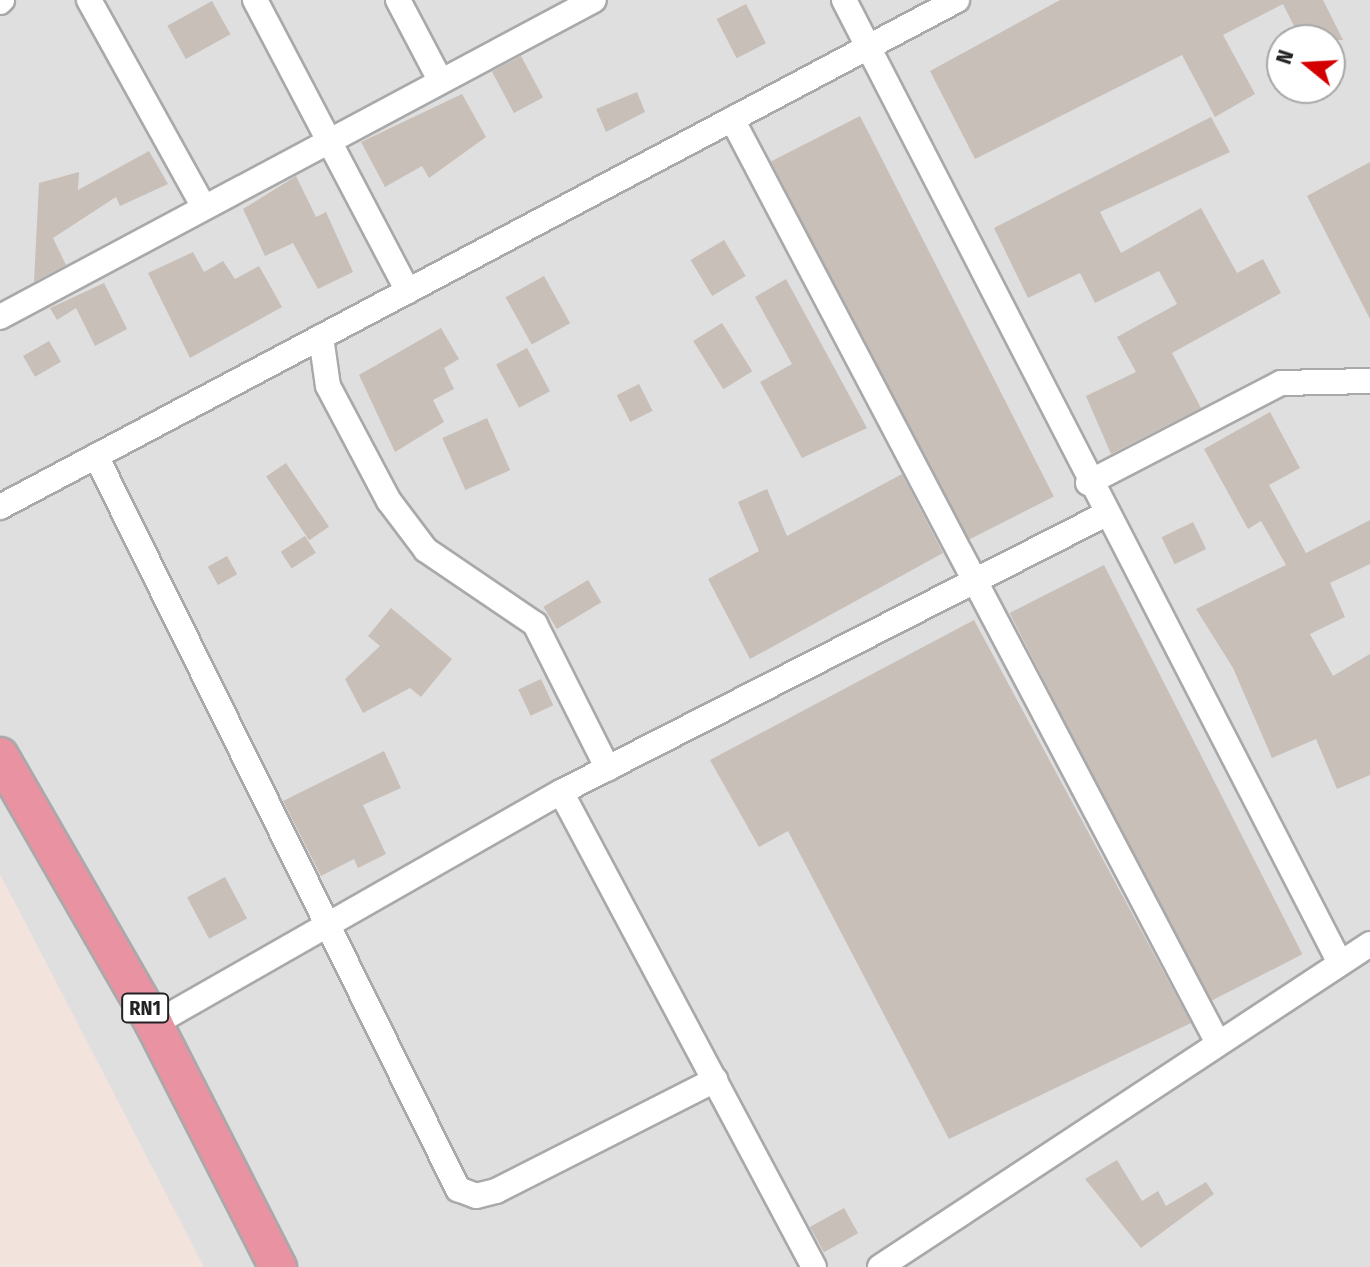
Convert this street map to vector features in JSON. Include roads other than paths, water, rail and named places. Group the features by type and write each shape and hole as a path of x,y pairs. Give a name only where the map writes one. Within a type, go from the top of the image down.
{"highway":[{"name":"RN1","path":"0,756 154,1024 278,1267"}],"street":[{"path":"89,0 203,206"},
{"path":"255,0 408,291"},
{"path":"398,0 440,80"},
{"path":"844,0 870,46 1104,515 1339,961"},
{"path":"0,507 957,0"},
{"path":"0,317 581,3"},
{"path":"732,119 971,584 1218,1043"},
{"path":"321,337 328,386 389,501 426,550 535,624 608,769"},
{"path":"1088,483 1281,383 1370,381"},
{"path":"96,456 326,930 453,1179 476,1196 715,1080"},
{"path":"154,1024 326,930 561,792 1104,515"},
{"path":"561,792 814,1267"},
{"path":"880,1267 1339,961 1370,944"}]}
